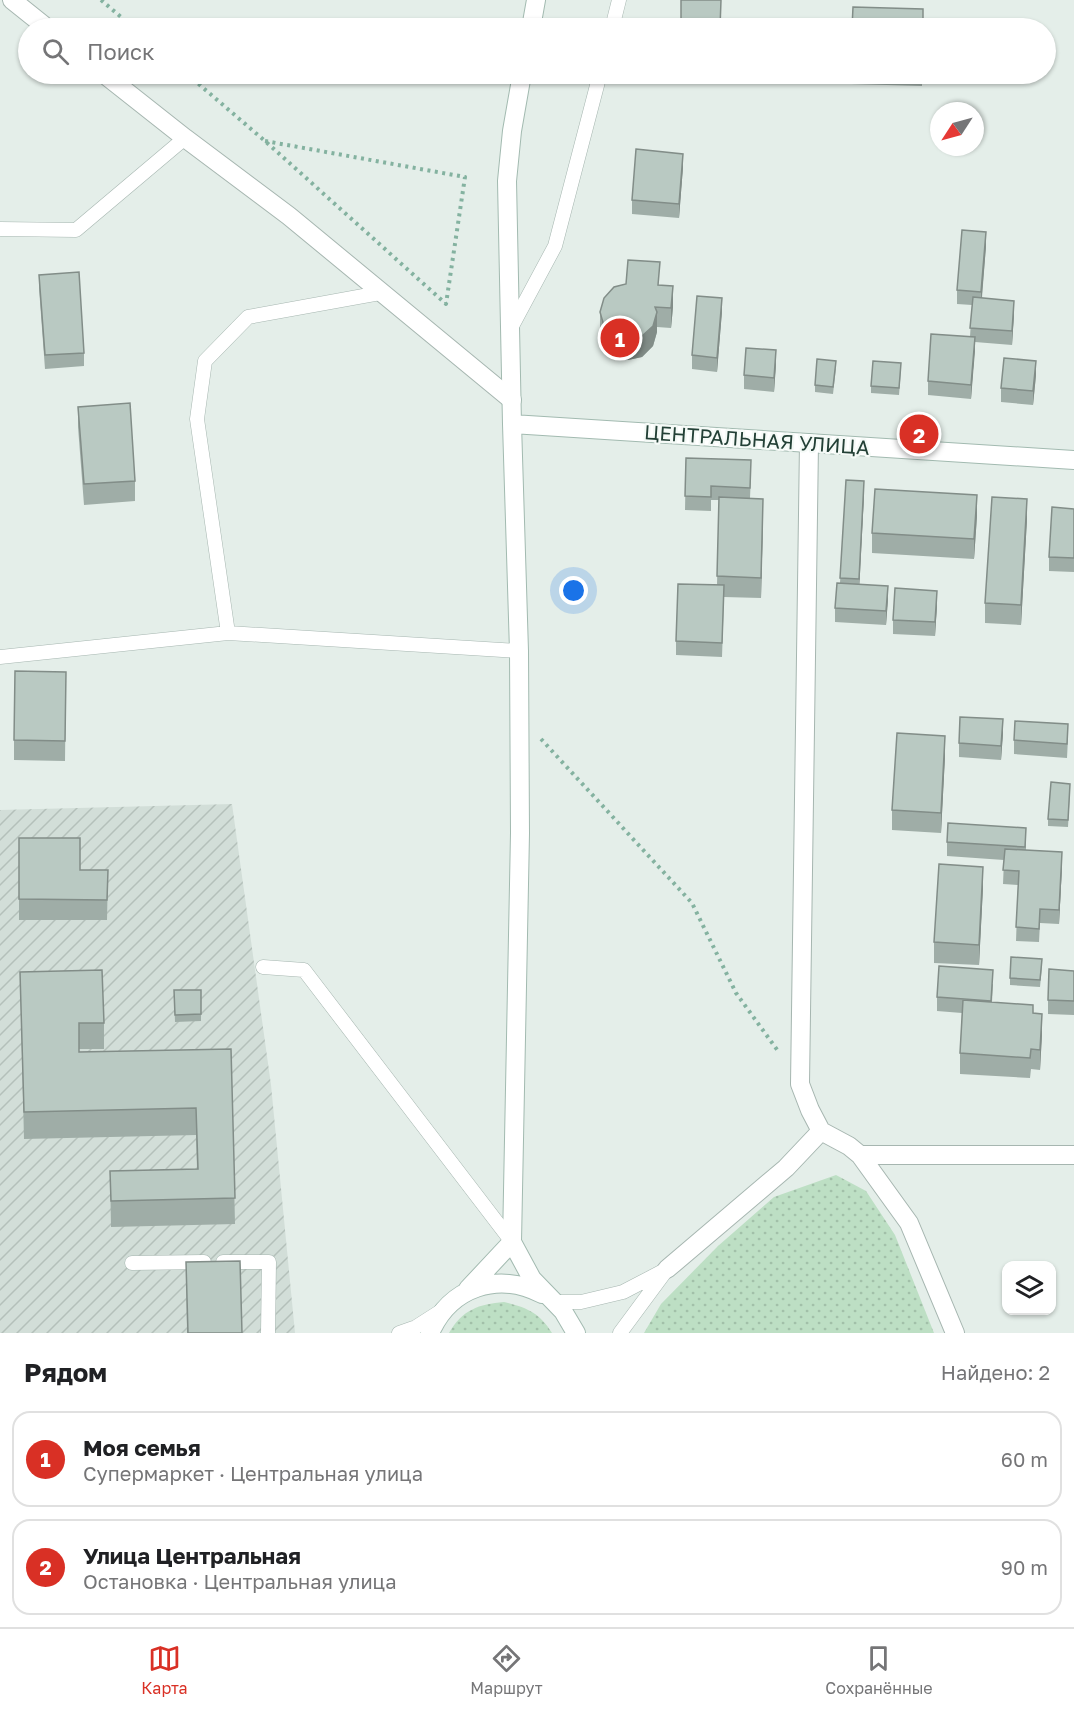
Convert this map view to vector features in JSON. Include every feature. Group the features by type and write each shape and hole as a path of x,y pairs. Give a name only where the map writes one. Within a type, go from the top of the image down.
{"street":[{"path":"12,0 34,18"},
{"path":"533,18 536,0"},
{"path":"117,84 289,216 512,400"},
{"path":"520,84 512,131 507,181 519,651 520,833 512,1242 532,1279 563,1311 576,1333"},
{"name":"ЦЕНТРАЛЬНАЯ УЛИЦА","path":"512,424 1074,460"},
{"path":"809,443 800,1084 821,1131 849,1146 860,1155 909,1222 956,1333"},
{"path":"667,1269 786,1168 821,1131"},
{"path":"860,1155 1074,1155"},
{"path":"430,1333 438,1317 446,1308 486,1272 512,1242"},
{"path":"464,1293 486,1285 510,1283 533,1290 554,1302"}],"lane":[{"path":"614,18 619,0"},
{"path":"511,328 555,246 597,84"},
{"path":"0,229 76,230 185,138"},
{"path":"228,633 197,419 205,361 248,317 380,293"},
{"path":"0,657 228,633 519,651"},
{"path":"263,967 304,970 512,1242"},
{"path":"132,1263 269,1262 268,1333"},
{"path":"554,1302 581,1302 623,1292 667,1269"},
{"path":"620,1333 667,1269"},
{"path":"399,1333 416,1327 446,1308"}],"path":[{"path":"101,0 122,18"},
{"path":"199,84 446,304 465,177 265,141"},
{"path":"518,714 692,903 736,993 800,1084"}],"shaded area":[{"path":"232,804 271,1085 295,1333 0,1333 0,810"}],"green space":[{"path":"836,1175 866,1191 895,1235 934,1333 644,1333 661,1304 718,1246 774,1197"},
{"path":"504,1302 532,1312 543,1320 552,1333 449,1333 460,1319 472,1310 487,1304"}],"building":[{"path":"681,0 721,0 720,18 681,18"},
{"path":"853,7 923,9 923,18 852,18"},
{"path":"636,149 683,154 679,204 632,200"},
{"path":"962,230 986,232 981,292 957,290"},
{"path":"628,260 660,262 658,285 673,286 671,308 655,307 657,312 653,326 642,336 628,340 614,337 604,326 600,312 604,298 614,287 626,284"},
{"path":"79,272 84,353 45,355 39,275"},
{"path":"697,296 722,298 717,358 692,355"},
{"path":"973,297 1014,301 1012,331 970,328"},
{"path":"931,334 975,337 971,385 928,381"},
{"path":"746,348 776,350 774,378 744,375"},
{"path":"1004,358 1036,361 1033,391 1001,388"},
{"path":"817,359 836,361 833,387 815,385"},
{"path":"873,361 901,363 899,388 871,386"},
{"path":"130,403 135,481 84,484 78,407"},
{"path":"686,458 751,460 750,488 711,486 711,497 685,496"},
{"path":"846,480 864,481 859,579 840,578"},
{"path":"875,489 977,495 974,539 872,533"},
{"path":"719,497 763,499 761,578 717,576"},
{"path":"992,497 1027,499 1021,605 985,603"},
{"path":"1052,507 1074,509 1074,558 1049,557"},
{"path":"837,583 888,586 886,611 835,608"},
{"path":"678,584 724,585 722,643 676,641"},
{"path":"895,588 937,591 935,622 893,620"},
{"path":"15,671 66,672 65,741 14,740"},
{"path":"960,717 1003,719 1001,746 959,743"},
{"path":"1015,721 1068,724 1067,744 1014,740"},
{"path":"897,733 945,736 941,813 892,810"},
{"path":"1051,782 1070,784 1068,820 1048,819"},
{"path":"948,823 1026,828 1025,847 947,842"},
{"path":"19,838 80,838 80,870 108,870 107,900 19,899"},
{"path":"1005,849 1062,852 1059,910 1040,909 1039,929 1016,927 1019,871 1003,870"},
{"path":"939,864 983,867 979,945 934,942"},
{"path":"1011,957 1042,959 1040,980 1010,978"},
{"path":"939,966 993,970 991,1001 937,997"},
{"path":"1049,969 1074,971 1074,1001 1048,1000"},
{"path":"102,970 104,1023 79,1023 79,1052 231,1049 235,1198 111,1201 110,1171 198,1169 196,1108 24,1112 20,972"},
{"path":"174,990 201,990 201,1014 175,1015"},
{"path":"963,1000 1033,1005 1033,1013 1042,1014 1040,1050 1031,1049 1030,1058 960,1053"},
{"path":"240,1261 242,1333 188,1333 186,1262"}],"place":[{"name":"Моя семья","path":"620,338"},
{"name":"Улица Центральная","path":"919,434"}]}
